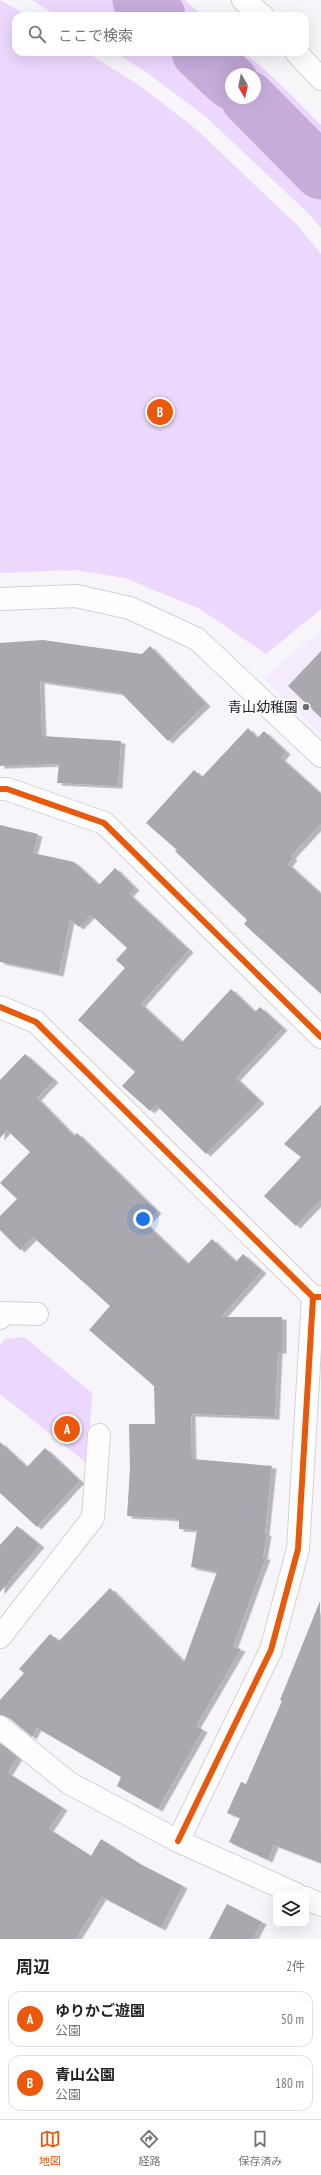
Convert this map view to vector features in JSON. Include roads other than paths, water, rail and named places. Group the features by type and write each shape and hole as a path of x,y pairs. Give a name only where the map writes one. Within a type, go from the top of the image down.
{"street":[{"path":"243,0 258,12"},
{"path":"300,56 321,78"},
{"path":"0,599 76,596 130,608 197,639 321,756"},
{"path":"0,789 7,789 104,823 321,1037"},
{"path":"0,1007 36,1022 317,1297 298,1549 271,1650 178,1841"},
{"path":"0,1318 4,1313 37,1314"},
{"path":"0,1638 93,1518 99,1435"},
{"path":"0,1727 69,1783 178,1841 289,1891"},
{"path":"309,1899 321,1905"}],"waterway":[{"path":"140,0 154,12"},
{"path":"203,56 225,76"},
{"path":"254,104 321,172"}],"place":[{"name":"青山公園","path":"160,412"},
{"name":"青山幼稚園","path":"306,707"},
{"name":"ゆりかご遊園","path":"67,1429"}]}
